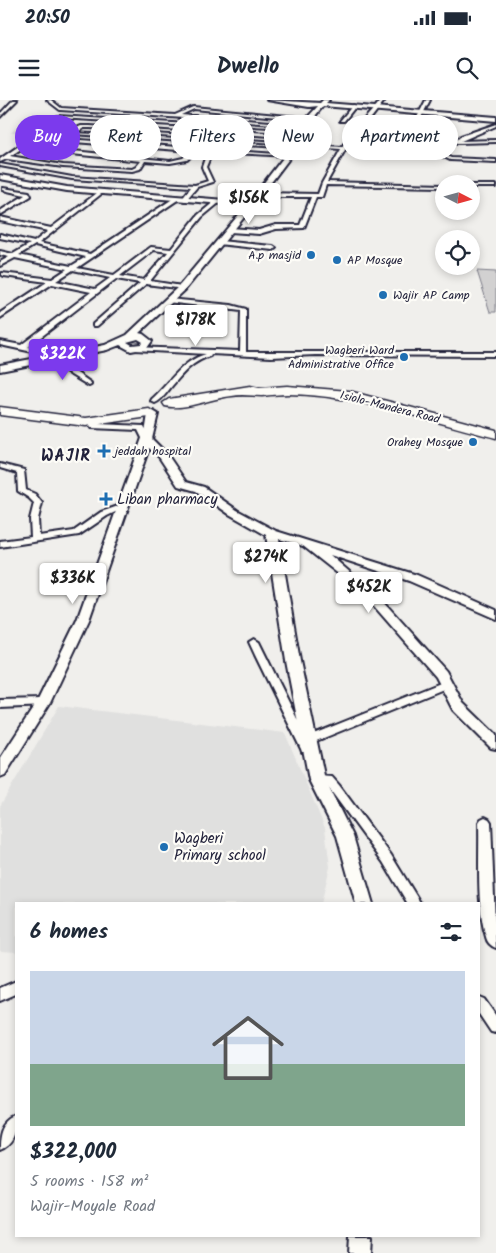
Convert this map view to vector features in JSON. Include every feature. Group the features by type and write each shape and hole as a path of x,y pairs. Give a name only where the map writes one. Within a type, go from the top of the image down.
{"highway":[{"name":"Isiolo-Mandera Road","path":"0,411 95,422 157,413 194,400 250,390 259,392 287,390 337,393 496,434"}],"street":[{"path":"0,116 14,100"},
{"path":"50,100 60,109 176,115 193,108 203,108 264,116"},
{"path":"270,100 496,119"},
{"path":"371,115 382,100"},
{"path":"428,100 408,142 415,151 441,154 450,159 496,161"},
{"path":"315,115 325,104"},
{"path":"346,115 354,106"},
{"path":"58,115 60,109"},
{"path":"80,118 171,124"},
{"path":"496,125 468,135 457,142 496,142"},
{"path":"171,132 83,127 74,132 74,134 171,140"},
{"path":"80,141 171,148"},
{"path":"0,161 15,151"},
{"path":"259,195 320,196 324,183 342,152"},
{"path":"0,153 63,166 132,170 138,168 143,161"},
{"path":"80,154 143,161 180,160"},
{"path":"0,166 72,178 195,186 211,182 206,176 204,167 207,160"},
{"path":"129,343 142,327 182,288 252,204 285,160"},
{"path":"0,177 19,181 176,199 252,204"},
{"path":"2,190 19,181"},
{"path":"324,183 435,186"},
{"path":"185,199 195,186"},
{"path":"480,186 496,186"},
{"path":"0,213 28,196 27,194 2,190"},
{"path":"0,264 34,244 103,191"},
{"path":"283,202 287,196"},
{"path":"230,230 259,232 276,227 302,227 314,196"},
{"path":"0,316 176,199"},
{"path":"95,325 144,282 200,216 216,202"},
{"path":"0,219 53,230"},
{"path":"0,236 91,256"},
{"path":"220,243 273,248"},
{"path":"22,348 153,248 172,251"},
{"path":"0,253 113,277 182,288"},
{"path":"0,282 2,273 95,291"},
{"path":"169,301 244,310 243,352"},
{"path":"142,327 146,341 157,349"},
{"path":"0,368 48,354 146,341"},
{"path":"0,343 48,354 89,384"},
{"path":"129,343 174,351 243,352 271,355 315,353 496,354"},
{"path":"174,351 183,362"},
{"path":"0,771 43,703 83,620 157,413 168,388 183,362 221,352"},
{"path":"95,422 94,426 141,428 157,413 166,397 168,388"},
{"path":"157,413 163,456 182,484 200,489 233,512 272,533 412,578 496,615"},
{"path":"0,466 21,472 22,491 32,496 38,503 34,519 35,538"},
{"path":"0,544 76,533 104,514 124,506"},
{"path":"272,533 293,661 317,779"},
{"path":"307,543 345,573 378,603 441,674 458,706 496,744"},
{"path":"254,642 267,673 305,746 317,779 345,836 364,902"},
{"path":"310,740 447,684"},
{"path":"0,704 43,703"},
{"path":"317,779 328,780 335,788 378,844 401,878 414,902"},
{"path":"485,822 491,882 488,920 492,937 496,942"},
{"path":"0,995 15,988"},
{"path":"480,1004 496,1027"},
{"path":"0,1143 15,1124"},
{"path":"360,1253 361,1237"}],"shaded area":[{"path":"480,271 496,272 496,312 490,312 478,275 480,275"},
{"name":"Wagberi Primary school","path":"59,706 285,733 325,828 330,867 321,902 15,902 15,952 0,951 0,806"}],"place":[{"name":"A.p masjid","path":"311,255"},
{"name":"AP Mosque","path":"337,260"},
{"name":"Wajir AP Camp","path":"383,295"},
{"name":"Wagberi Ward Administrative Office","path":"404,357"},
{"name":"Orahey Mosque","path":"473,442"},
{"name":"jeddah hospital","path":"104,451"},
{"name":"Liban pharmacy","path":"106,499"},
{"name":"Wagberi Primary school","path":"164,847"}],"district":[{"name":"WAJIR","path":"66,455"}]}
